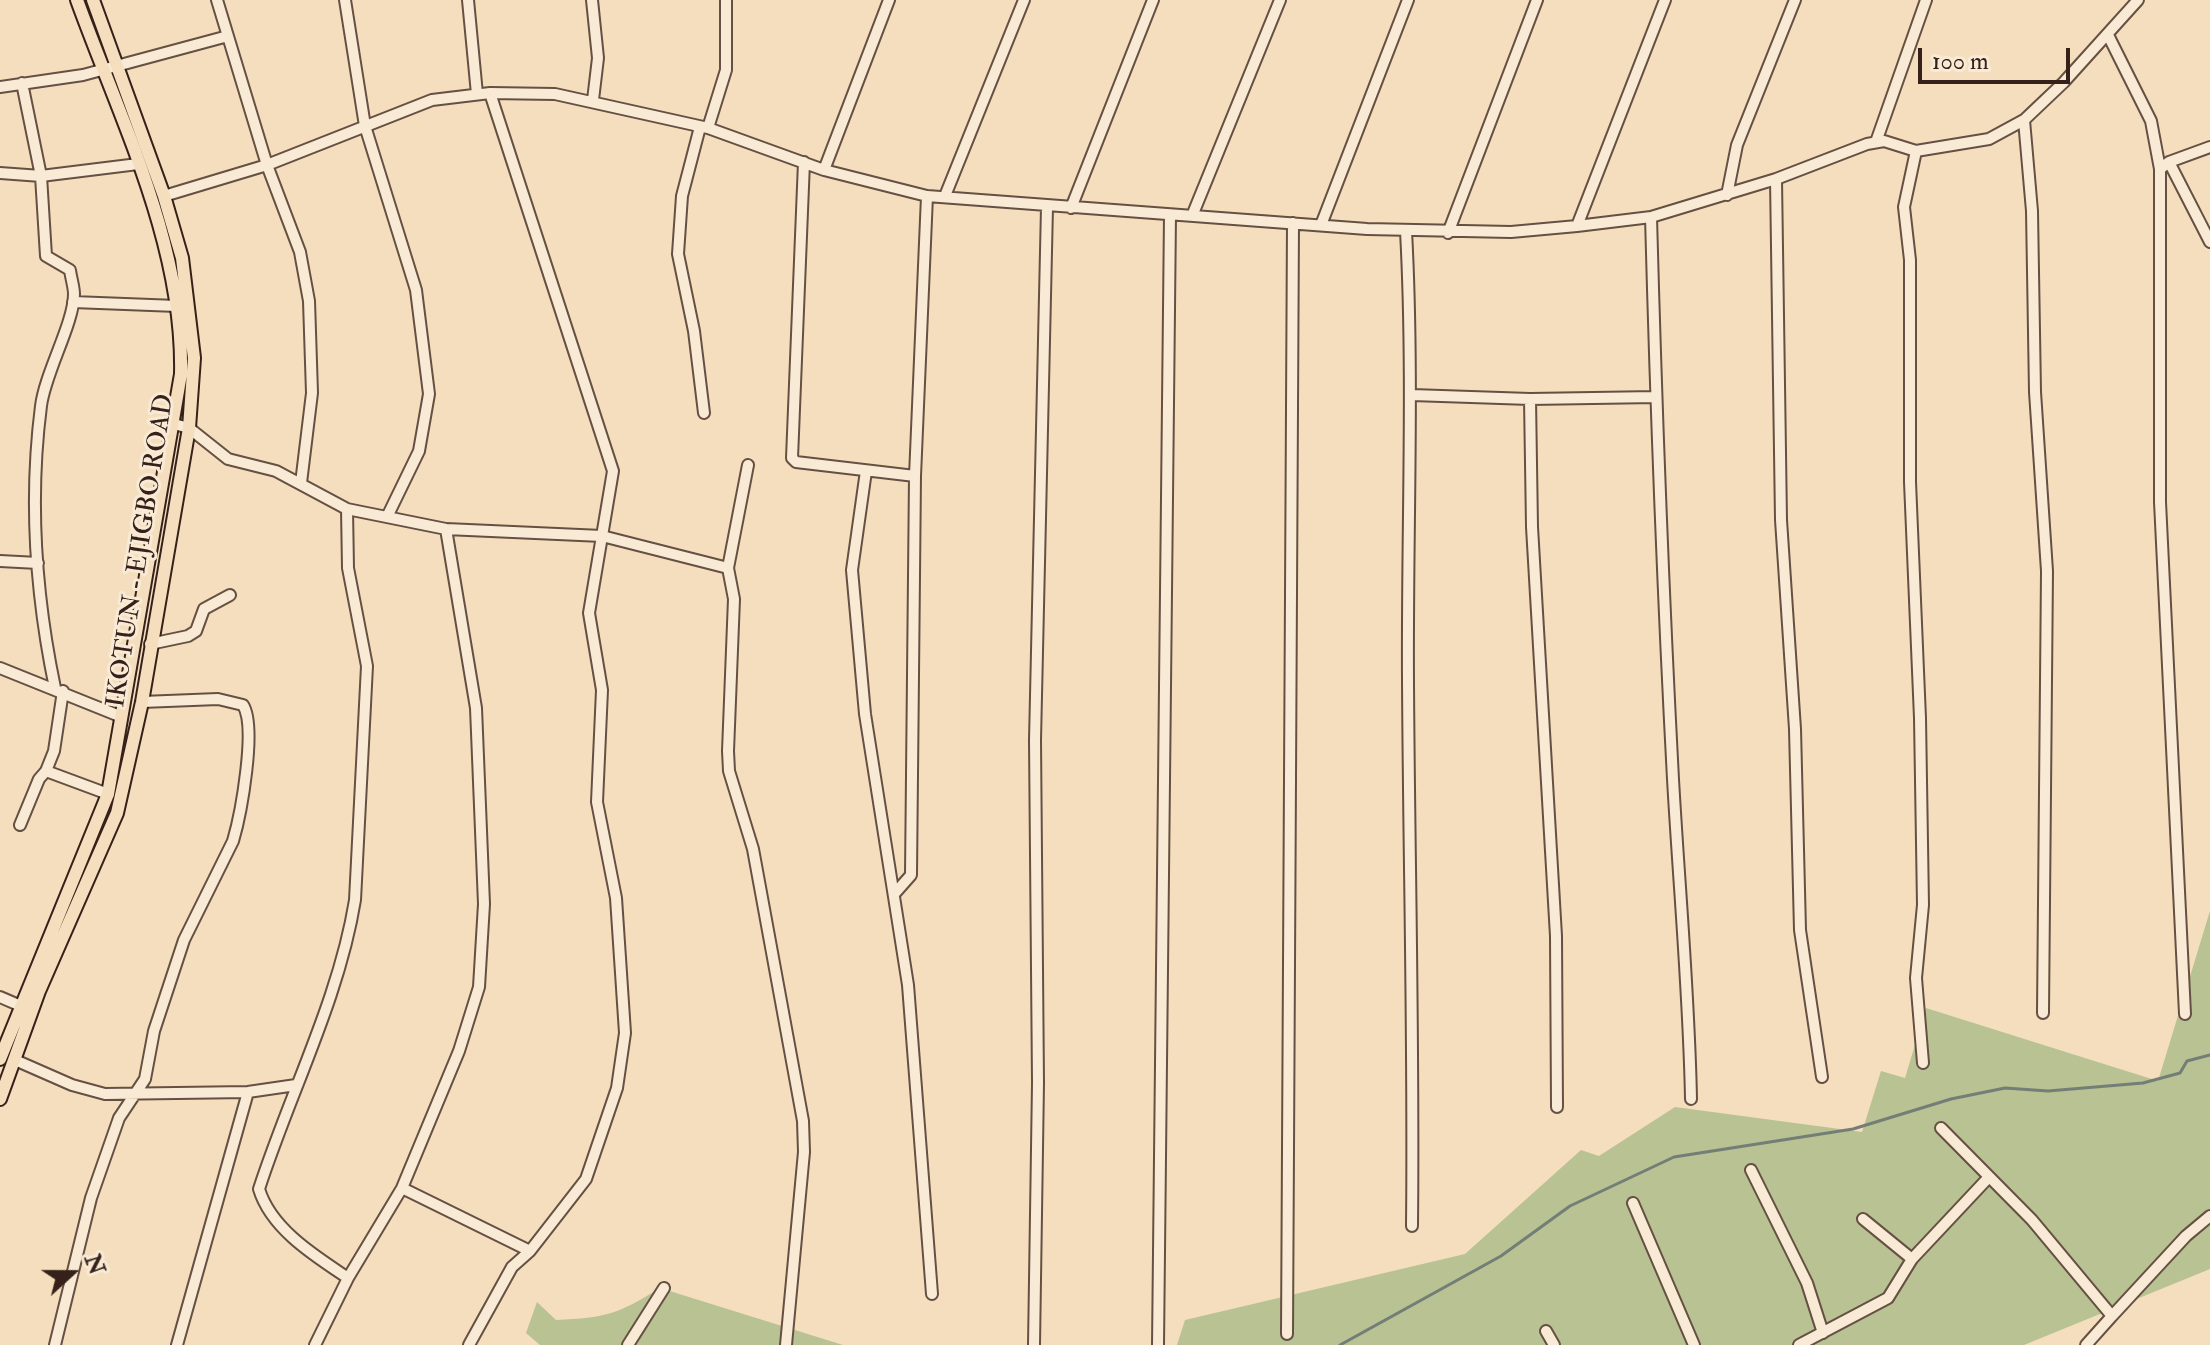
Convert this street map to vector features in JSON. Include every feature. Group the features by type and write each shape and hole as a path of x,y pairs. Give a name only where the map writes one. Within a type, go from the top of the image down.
{"main road":[{"name":"IKOTUN - EJIGBO ROAD","path":"0,1099 15,1060 26,1008 108,794 181,374 177,306 164,244 77,0"},
{"name":"IKOTUN - EJIGBO ROAD","path":"0,1059 117,813 142,702 189,428 194,358 187,288 164,196 93,0"}],"street":[{"path":"217,0 267,165 300,252 309,301 312,393 301,483"},
{"path":"345,0 365,126 416,290 429,394 419,451 387,517"},
{"path":"468,0 477,94"},
{"path":"592,0 598,58 593,100"},
{"path":"704,413 694,331 678,254 682,196 726,70 726,0"},
{"path":"824,170 889,0"},
{"path":"945,196 1024,0"},
{"path":"1071,208 1153,0"},
{"path":"1192,216 1280,0"},
{"path":"1321,225 1408,0"},
{"path":"1448,233 1537,0"},
{"path":"1577,226 1665,0"},
{"path":"1727,195 1737,145 1795,0"},
{"path":"1876,142 1926,0"},
{"path":"164,196 267,165 416,105 477,94 555,94 593,100 704,128 824,170 927,196 1047,207 1448,233 1577,226 1651,217 1776,179 1876,142 1884,141 1916,151 1989,139 2024,120 2138,0"},
{"path":"2108,35 2151,121 2165,166 2210,242"},
{"path":"0,87 102,70 228,36"},
{"path":"20,825 54,751 59,690 45,638 38,563 41,404 73,302 70,270 53,263 46,256 41,176 22,83"},
{"path":"469,1345 512,1267 530,1251 586,1179 601,1143 623,1063 624,1003 616,898 597,802 602,690 589,613 613,483 611,461 490,93"},
{"path":"2024,120 2032,211 2035,392 2047,571 2043,1013"},
{"path":"2165,166 2210,147"},
{"path":"1916,151 1904,207 1910,260 1910,482 1920,718 1923,905 1916,978 1923,1063"},
{"path":"804,162 792,458 796,462 915,476"},
{"path":"0,173 41,176 138,164"},
{"path":"2165,166 2160,502 2185,1014"},
{"path":"1776,179 1781,520 1795,729 1800,930 1822,1077"},
{"path":"896,892 911,875 915,476 927,196"},
{"path":"1034,1345 1038,1083 1035,740 1047,207"},
{"path":"1158,1345 1170,215"},
{"path":"1651,217 1656,397 1681,932 1689,1006 1691,1099"},
{"path":"1287,1334 1293,223"},
{"path":"1406,231 1412,395 1408,681 1415,1025 1412,1226"},
{"path":"73,302 177,306"},
{"path":"1412,395 1530,399 1656,397"},
{"path":"1530,399 1532,527 1556,936 1557,1107"},
{"path":"174,424 189,428 228,459 276,471 347,509 446,529 602,536 728,568"},
{"path":"748,465 728,568 734,599 729,771 753,849 804,1132 786,1345"},
{"path":"866,471 852,570 865,714 896,892 908,985 932,1294"},
{"path":"347,509 348,568 367,666 365,748 357,826 358,873 350,928 259,1189 265,1206 298,1243 348,1278"},
{"path":"315,1345 348,1278 402,1188 459,1051 479,987 484,904 476,708 446,529"},
{"path":"0,561 38,563"},
{"path":"150,644 188,636 196,631 204,609 230,595"},
{"path":"0,668 122,717"},
{"path":"55,1345 91,1198 119,1118 145,1079 154,1031 184,940 233,841 249,723 243,705 232,701 142,702"},
{"path":"46,771 108,794"},
{"path":"0,997 26,1008"},
{"path":"15,1060 105,1094 248,1092 296,1085"},
{"path":"177,1345 248,1092"},
{"path":"1941,1128 2032,1220 2112,1316"},
{"path":"1751,1170 1807,1283 1823,1333"},
{"path":"1799,1345 1888,1298 1912,1259 1989,1177"},
{"path":"402,1188 530,1251"},
{"path":"1633,1203 1694,1345"},
{"path":"2086,1345 2186,1236 2210,1216"},
{"path":"1863,1219 1912,1259"},
{"path":"628,1345 664,1288"},
{"path":"1546,1331 1554,1345"}],"green space":[{"path":"2210,911 2210,1269 2024,1345 1177,1345 1185,1320 1465,1254 1581,1150 1599,1156 1675,1107 1862,1132 1881,1071 1905,1078 1926,1008 2158,1081"},
{"path":"660,1288 843,1345 540,1345 526,1333 537,1302 556,1320 587,1318 622,1309"}],"waterway":[{"path":"1340,1345 1501,1256 1570,1206 1674,1157 1853,1129 1951,1099 2005,1088 2048,1091 2143,1083 2180,1073 2187,1061 2210,1055"}]}
